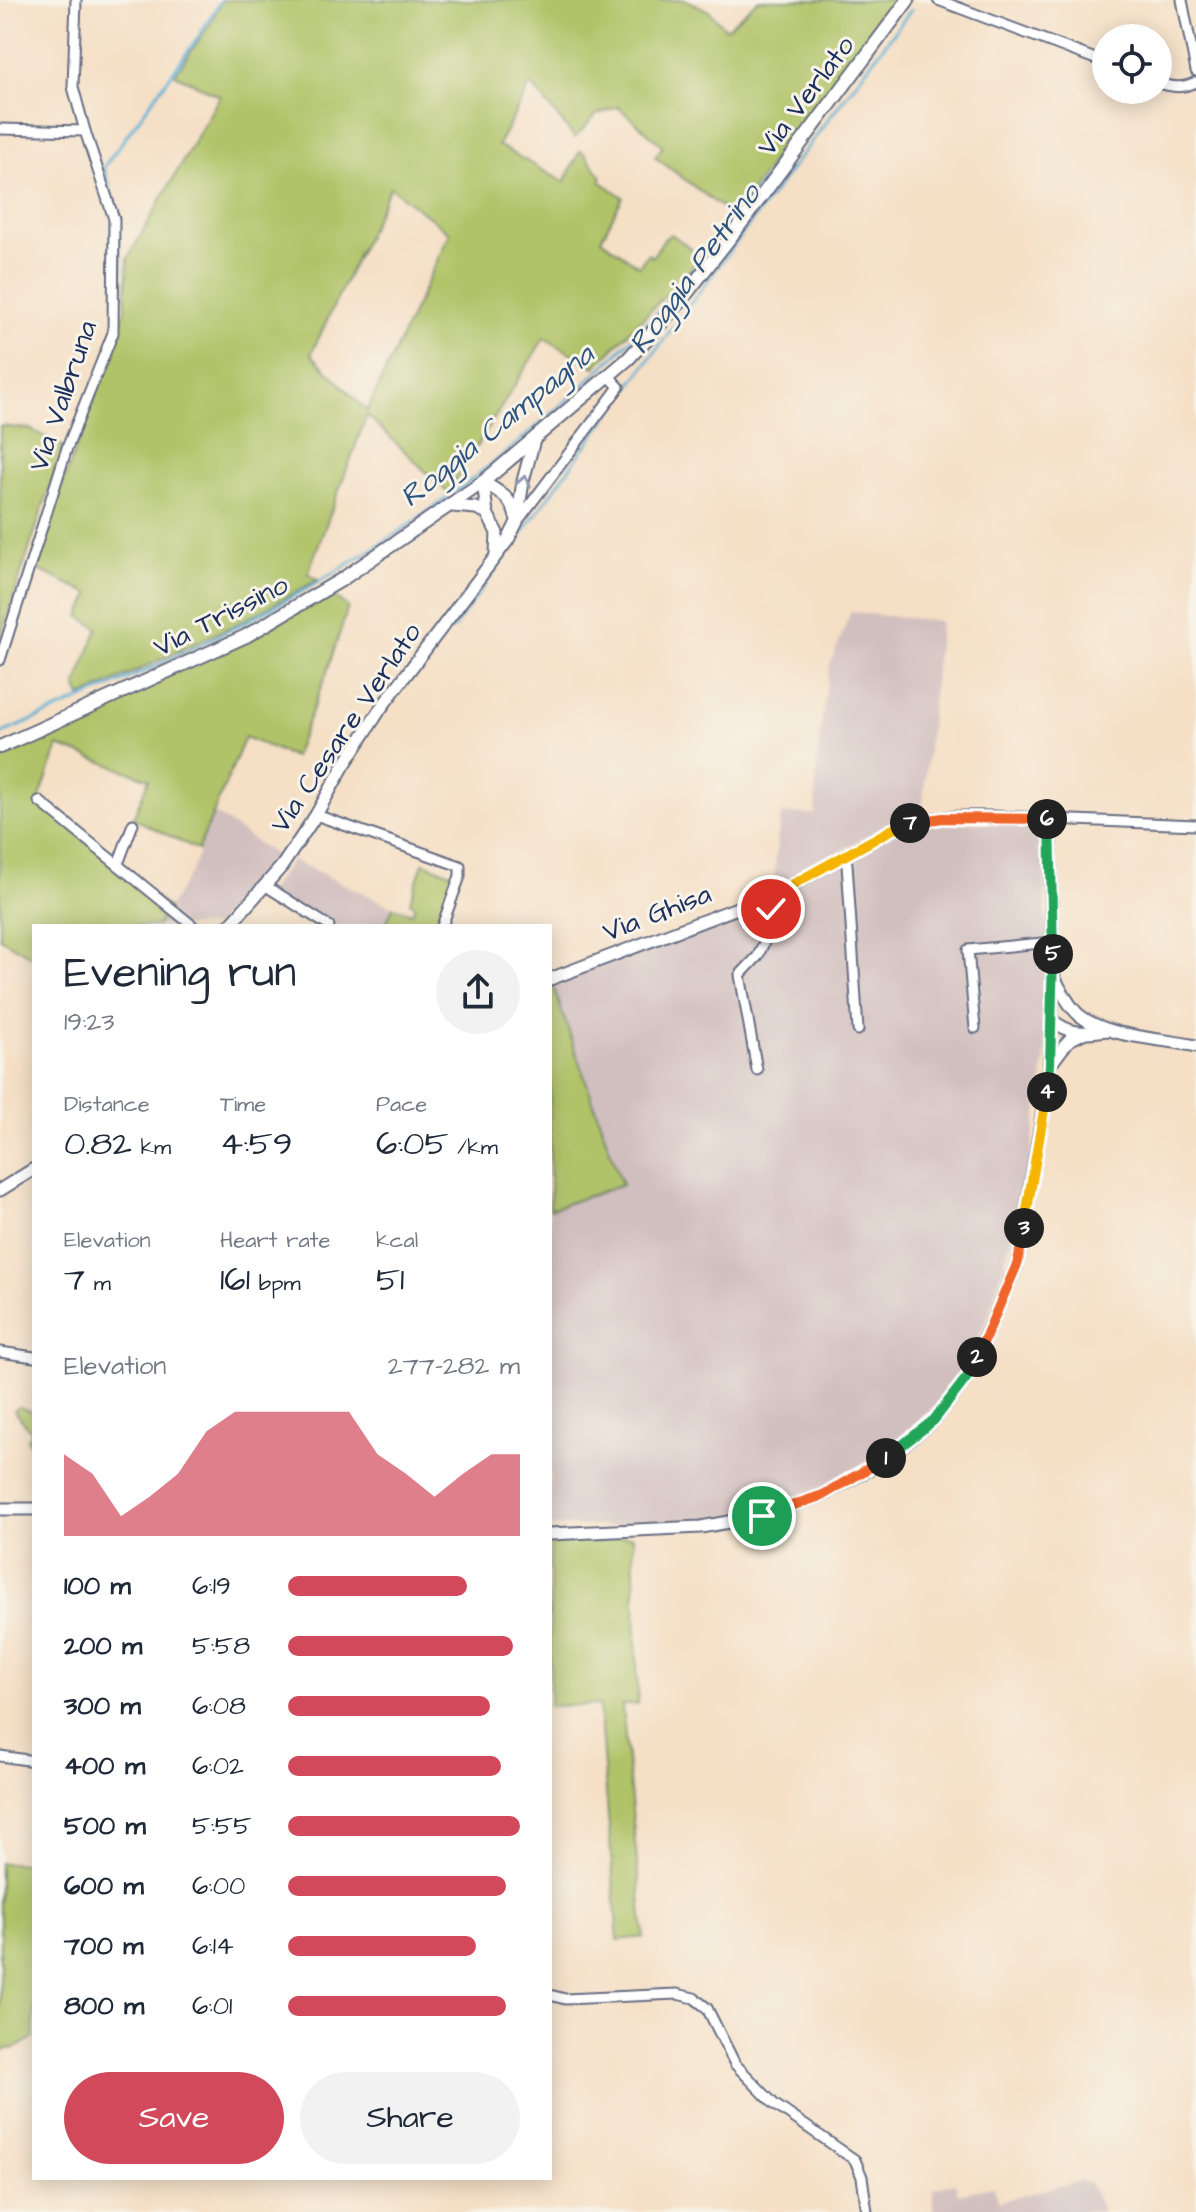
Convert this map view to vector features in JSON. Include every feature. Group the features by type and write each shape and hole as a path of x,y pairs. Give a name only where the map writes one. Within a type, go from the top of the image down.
{"main road":[{"name":"Via Verlato","path":"609,376 679,303 908,0"},
{"path":"452,506 609,376"},
{"name":"Via Trissino","path":"0,747 246,636 341,580 452,506"}],"street":[{"name":"Via Valbruna","path":"0,660 67,448 113,333 114,219 73,87 76,0"},
{"path":"938,0 1092,58"},
{"path":"1182,0 1196,71"},
{"path":"1172,88 1196,82"},
{"path":"0,129 85,131"},
{"name":"Via Cesare Verlato","path":"231,924 282,866 381,708 619,387 609,376"},
{"name":"Via Cesare Verlato","path":"517,522 523,481 534,440"},
{"path":"483,482 513,504 517,522"},
{"path":"483,482 487,513 497,533 495,557"},
{"path":"452,506 476,508 487,513"},
{"path":"39,801 191,924"},
{"path":"316,815 460,866 460,876 443,924"},
{"name":"Via Ghisa","path":"552,978 772,895 891,830 924,820 977,817 1196,825"},
{"path":"552,1534 701,1527 762,1516 823,1495 884,1461 934,1420 968,1376 1018,1262 1034,1174 1050,1065 1053,942 1050,819"},
{"path":"118,864 133,824"},
{"path":"843,857 847,864 858,1030"},
{"path":"266,886 326,924"},
{"path":"757,1070 740,975 758,956 765,940 772,895"},
{"path":"975,1028 968,950 1053,942"},
{"path":"1053,976 1080,1015 1109,1030 1196,1046"},
{"path":"1052,1020 1064,1015 1080,1015"},
{"path":"1052,1020 1067,1030 1083,1033 1109,1030"},
{"path":"1050,1065 1069,1040 1083,1033"},
{"path":"0,1190 32,1170"},
{"path":"0,1352 32,1357"},
{"path":"0,1509 32,1509"},
{"path":"0,1756 32,1761"},
{"path":"552,1996 565,1999 677,1994 694,1998 707,2008 735,2064 774,2104 855,2160 862,2177 867,2212"}],"shaded area":[{"path":"851,611 940,621 922,813 894,820 774,887 781,814 815,814 817,756 829,668"},
{"path":"214,813 278,857 216,924 158,924 192,870"},
{"path":"949,822 1042,825 1048,968 1042,1083 1022,1197 987,1319 966,1365 931,1411 890,1447 833,1483 767,1506 703,1521 552,1526 552,1208 622,1184 552,983 716,922 877,841 915,826"},
{"path":"292,860 393,907 386,924 317,924 267,894"},
{"path":"1079,2181 1090,2183 1103,2212 933,2212 933,2189 955,2183 958,2194 993,2187 998,2202"}],"green space":[{"path":"222,0 687,0 709,11 726,29 758,0 903,0 812,108 733,216 655,157 663,146 618,107 596,115 575,138 531,84 498,145 564,182 580,151 584,153 602,177 600,181 623,197 601,239 639,266 648,254 652,257 671,234 701,256 595,367 544,338 448,493 367,415 308,573 318,580 243,621 81,697 76,686 98,628 80,617 90,594 32,567 119,332 125,309 128,258 220,96 175,74 210,24","holes":["390,187 450,233 367,411 311,354"]},
{"path":"0,426 30,429 63,446 0,638"},
{"path":"332,595 348,607 294,757 245,737 198,850 133,818 149,779 58,746 39,800 168,908 158,924 32,924 32,957 0,938 0,754"},
{"path":"423,863 454,874 438,924 386,924 393,907 412,913 415,906 410,902"},
{"path":"552,983 622,1185 552,1208"},
{"path":"19,1407 32,1411 32,1433 14,1410"},
{"path":"633,1536 638,1704 622,1705 644,1937 618,1940 599,1705 552,1706 552,1540"},
{"path":"0,1863 32,1864 32,2039 15,2048 0,2050"}],"waterway":[{"path":"114,205 104,167 199,36 221,0"},
{"name":"Roggia Campagna","path":"0,734 174,657 301,592 383,543 502,456 577,391 667,301 741,211 899,0"},
{"name":"Roggia Petrino","path":"453,629 680,318 911,10"},
{"path":"117,312 122,267 118,237"}],"route":[{"path":"762,1516 823,1495 884,1461 934,1420 968,1376 1018,1262 1049,1074 1053,976 1050,819 943,818 907,824 772,895 771,909"}]}
